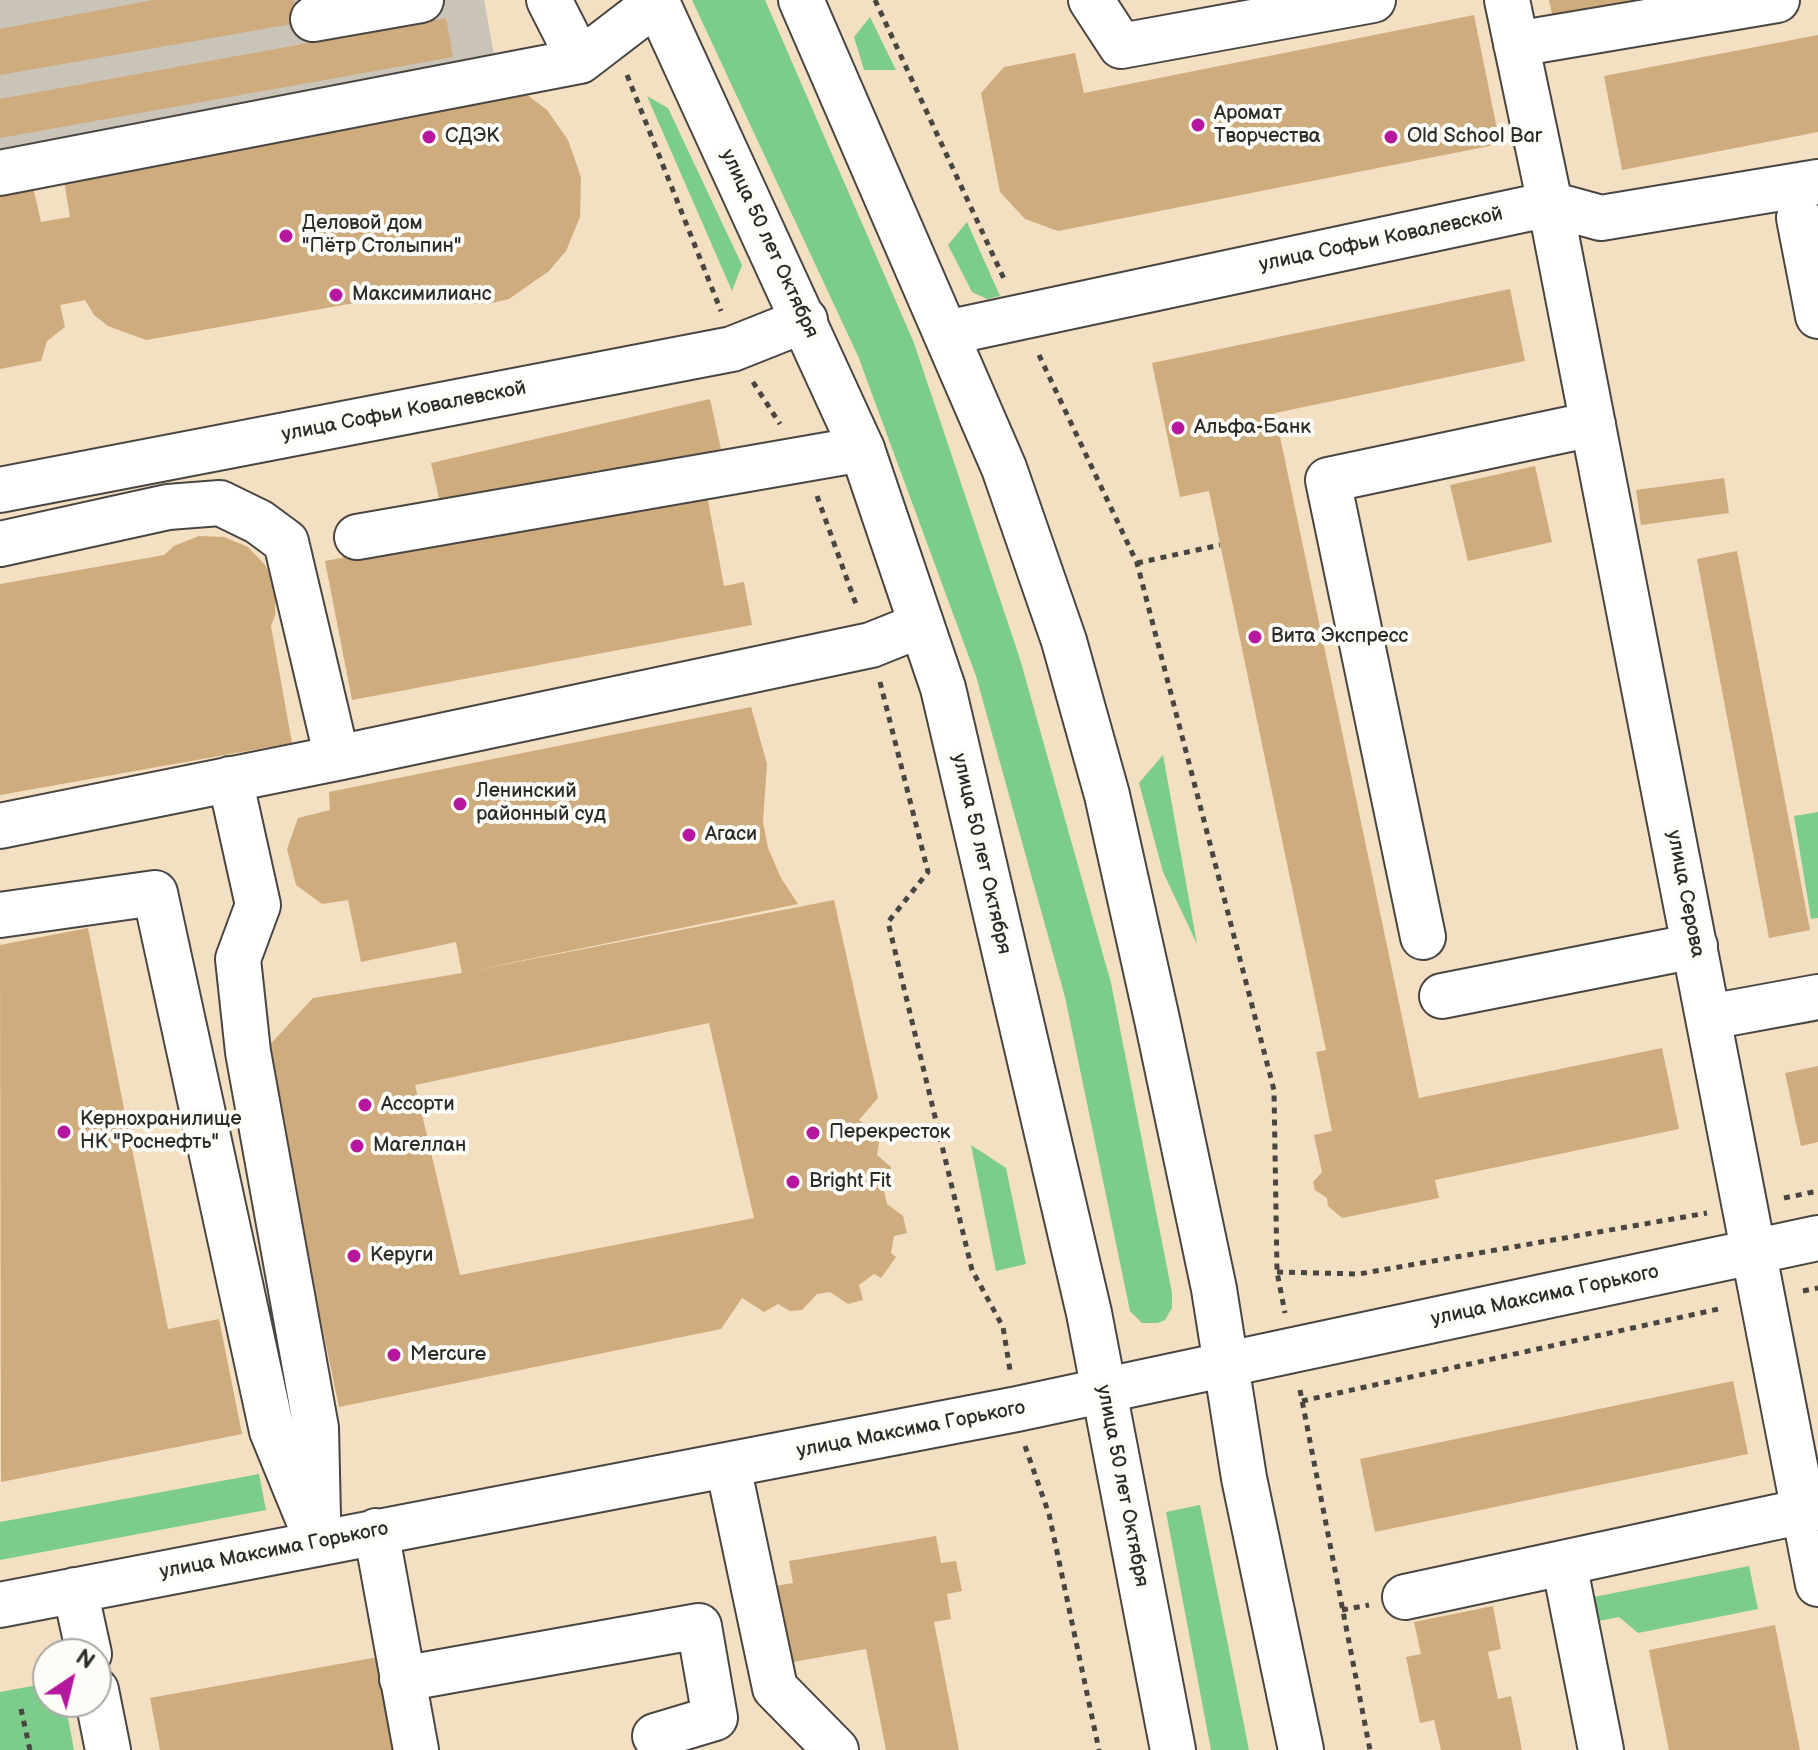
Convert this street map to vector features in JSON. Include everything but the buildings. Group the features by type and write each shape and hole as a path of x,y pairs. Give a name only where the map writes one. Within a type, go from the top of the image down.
{"street":[{"path":"313,19 421,0"},
{"path":"549,0 580,61"},
{"path":"1091,0 1121,46 1373,0"},
{"name":"улица Серова","path":"1507,0 1550,204 1763,1300 1810,1509 1818,1584"},
{"path":"1516,44 1777,0"},
{"path":"0,173 580,61 651,1"},
{"name":"улица 50 лет Октября","path":"651,1 805,320 862,449 943,688 1104,1391 1173,1750"},
{"path":"809,2 1004,468 1064,641 1107,795 1214,1289 1223,1364 1301,1750"},
{"path":"1808,200 1818,316"},
{"name":"улица Софьи Ковалевской","path":"946,333 1550,204 1601,218 1808,200"},
{"name":"улица Софьи Ковалевской","path":"0,490 732,349 805,320"},
{"path":"1423,937 1328,480 1593,424"},
{"path":"357,537 862,449"},
{"path":"0,544 168,507 220,503 259,522 286,542 337,758"},
{"path":"0,826 871,645 921,625"},
{"path":"230,779 258,905 238,959 248,1052 316,1428 318,1543"},
{"path":"0,915 155,893 272,1431 318,1543"},
{"path":"1442,996 1695,946"},
{"path":"1709,1017 1818,997"},
{"name":"улица Максима Горького","path":"0,1605 1104,1391 1818,1238"},
{"path":"728,1466 775,1688 836,1750"},
{"path":"1405,1597 1810,1509"},
{"path":"376,1531 416,1750"},
{"path":"1564,1563 1601,1750"},
{"path":"75,1590 86,1638"},
{"path":"402,1679 699,1626 715,1718 655,1736"},
{"path":"102,1718 108,1750"}],"path":[{"path":"875,0 1137,563 1274,1090 1277,1272 1370,1750"},
{"path":"1137,563 1220,545"},
{"path":"1277,1272 1359,1274 1818,1191"},
{"path":"1302,1401 1818,1288"},
{"path":"1049,1514 1099,1750"},
{"path":"21,1709 30,1750"}],"shaded area":[{"path":"0,0 484,0 496,66 0,154"}],"green space":[{"path":"692,0 765,0 914,343 1020,659 1111,983 1172,1293 1172,1308 1165,1320 1158,1323 1142,1323 1130,1311 1065,997 976,676 858,356"},
{"path":"870,17 896,70 864,70 854,37"},
{"path":"647,96 668,108 742,265 732,291"},
{"path":"967,222 1000,296 987,299 972,292 948,245"},
{"path":"1163,755 1197,944 1163,872 1139,783"},
{"path":"1818,812 1818,918 1811,919 1794,816"},
{"path":"971,1145 1006,1168 1026,1264 996,1271"},
{"path":"259,1474 266,1510 0,1560 0,1522"},
{"path":"1200,1505 1249,1750 1211,1750 1166,1512"},
{"path":"1749,1566 1758,1609 1638,1633 1619,1617 1599,1621 1594,1597"},
{"path":"32,1686 32,1718 68,1718 74,1750 0,1750 0,1692"}],"place":[{"name":"Аромат Творчества","path":"1198,125"},
{"name":"СДЭК","path":"429,137"},
{"name":"Old School Bar","path":"1391,137"},
{"name":"Деловой дом \"Пётр Столыпин\"","path":"286,236"},
{"name":"Максимилианс","path":"336,295"},
{"name":"Альфа-Банк","path":"1178,428"},
{"name":"Вита Экспресс","path":"1255,637"},
{"name":"Ленинский районный суд","path":"460,804"},
{"name":"Агаси","path":"689,835"},
{"name":"Ассорти","path":"365,1105"},
{"name":"Кернохранилище НК \"Роснефть\"","path":"64,1132"},
{"name":"Перекресток","path":"813,1133"},
{"name":"Магеллан","path":"357,1146"},
{"name":"Bright Fit","path":"793,1182"},
{"name":"Керуги","path":"354,1256"},
{"name":"Mercure","path":"394,1355"}]}
